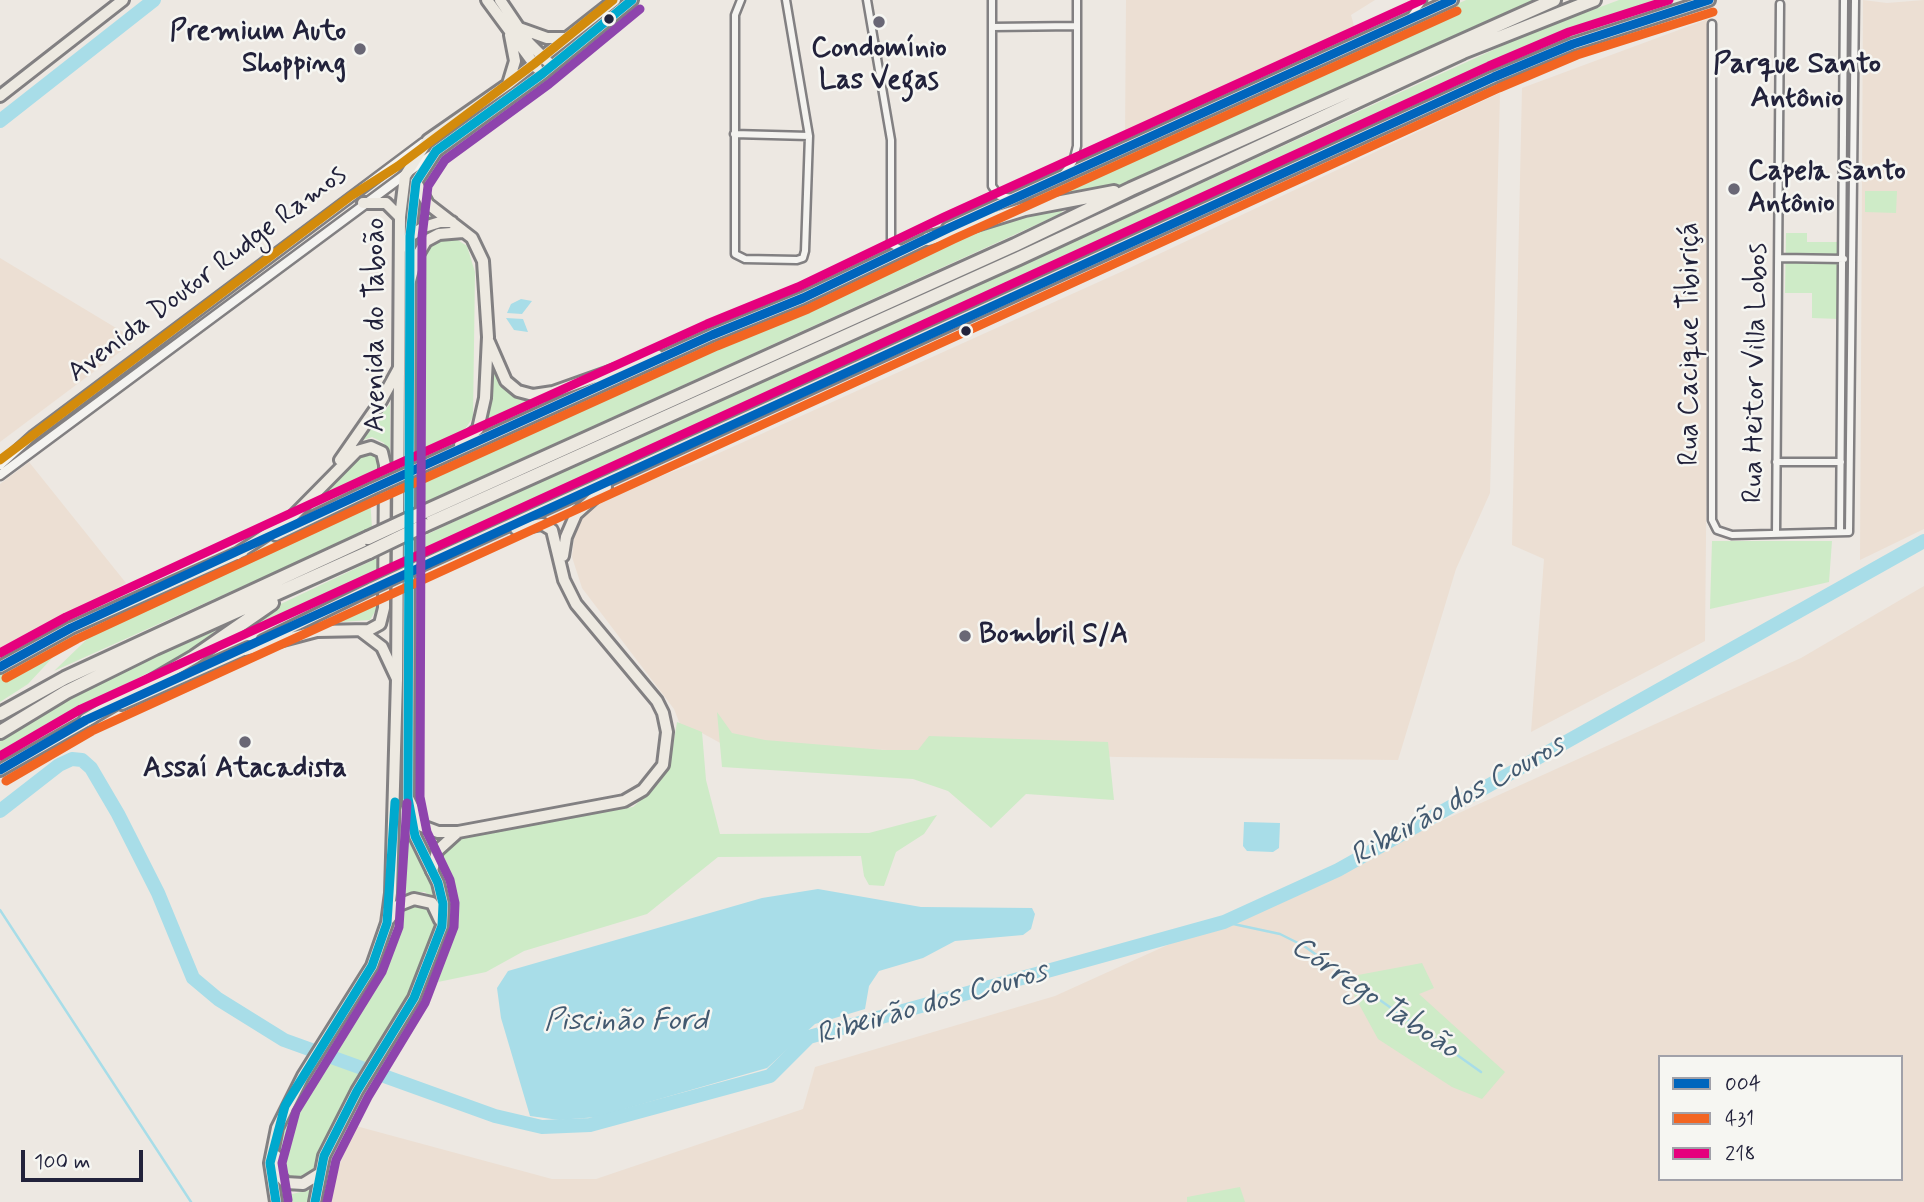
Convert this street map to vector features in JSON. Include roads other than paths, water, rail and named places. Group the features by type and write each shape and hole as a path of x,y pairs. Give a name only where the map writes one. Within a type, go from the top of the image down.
{"highway":[{"path":"0,714 65,678 424,512 1003,251 1131,189 1554,0"},
{"path":"0,732 49,701 122,664 1019,258 1463,52 1594,0"},
{"path":"928,239 1025,209 1131,189"},
{"path":"86,720 194,657 257,612 314,577"}],"main road":[{"path":"0,95 123,0"},
{"path":"487,0 538,61 552,66"},
{"path":"500,0 538,61 542,74"},
{"name":"Avenida Doutor Rudge Ramos","path":"428,139 507,85 615,0"},
{"name":"Avenida Doutor Rudge Ramos","path":"436,151 542,74 632,0"},
{"path":"0,667 71,628 237,554 372,489 712,335 803,298 1014,198 1452,0"},
{"path":"0,770 86,720 245,650 428,562 1494,77 1573,44 1709,0"},
{"path":"503,20 515,54 507,85"},
{"path":"519,28 547,38 566,38"},
{"name":"Avenida do Taboão","path":"277,1182 274,1140 285,1107 372,966 387,923 393,863 397,679 400,217 405,176 428,139"},
{"name":"Avenida do Taboão","path":"316,1202 324,1156 357,1091 414,998 442,926 443,904 432,871 415,836 408,798 410,236 416,182 436,151"},
{"path":"416,182 424,200 476,244 482,261 488,337 485,398 480,423 472,436 444,457"},
{"path":"360,204 386,203 400,217"},
{"path":"400,249 410,236 432,223 452,222"},
{"path":"410,281 418,253 429,239 439,234 463,232"},
{"path":"488,337 502,373 510,385 525,393 538,395 712,335"},
{"path":"237,554 290,519 333,471 381,401 399,368"},
{"path":"245,650 317,631 374,628 384,614 384,457 376,448 364,447 333,471"},
{"path":"561,566 566,537 576,514 584,504 620,476"},
{"path":"408,798 422,827 438,832 458,832 624,801 643,790 663,765 667,732 657,701 579,610 567,589 556,536 548,526 542,524 522,527 464,546"},
{"path":"359,630 382,647 397,679"},
{"path":"432,871 437,851 458,832"},
{"path":"387,923 399,905 414,899 432,903 442,926"},
{"path":"276,1202 277,1182 297,1185 319,1174"}],"street":[{"path":"741,0 735,15 735,250 740,258 797,260 803,258 805,251 809,136 786,0"},
{"path":"867,0 891,140 891,244 904,251"},
{"path":"992,0 992,186 999,196 1014,198"},
{"path":"1062,176 1073,162 1077,146 1077,0"},
{"path":"1394,27 1420,7 1423,0"},
{"path":"1840,532 1844,0"},
{"path":"1776,461 1850,462 1855,0"},
{"name":"Rua Heitor Villa Lobos","path":"1776,534 1780,4"},
{"name":"Rua Cacique Tibiriçá","path":"1712,24 1712,520 1717,530 1723,533 1849,532 1850,462"},
{"path":"992,27 1077,26"},
{"path":"0,89 0,95"},
{"path":"734,134 809,136"},
{"name":"Avenida Doutor Rudge Ramos","path":"0,465 32,436 428,139"},
{"name":"Avenida Doutor Rudge Ramos","path":"0,475 360,204 405,176 436,151"},
{"path":"351,198 360,204"},
{"path":"1780,258 1853,260"},
{"path":"1842,346 1852,346"}],"water":[{"path":"521,299 532,301 522,314 507,313 511,304"},
{"path":"506,318 523,319 528,332 514,330"},
{"path":"1244,822 1280,823 1279,848 1273,852 1247,851 1243,846"},
{"name":"Piscinão Ford","path":"818,889 921,907 1032,908 1035,914 1031,929 1023,935 955,941 923,958 879,971 869,986 865,1009 815,1024 767,1068 597,1117 559,1120 530,1116 501,1018 497,988 508,971 762,898"}],"waterway":[{"path":"0,121 154,0"},
{"name":"Ribeirão dos Couros","path":"0,811 59,765 72,759 82,760 91,768 118,814 158,893 193,978 218,999 284,1040 495,1116 542,1127 590,1125 770,1076 809,1037 1224,922 1338,870 1924,541"},
{"path":"0,910 191,1202"},
{"name":"Córrego Taboão","path":"1224,922 1280,934 1304,946 1481,1072"}],"place":[{"name":"Condomínio Las Vegas","path":"879,22"},
{"name":"Premium Auto Shopping","path":"360,49"},
{"name":"Capela Santo Antônio","path":"1734,189"},
{"name":"Bombril S/A","path":"965,636"},
{"name":"Assaí Atacadista","path":"245,742"}],"district":[{"name":"Parque Santo Antônio","path":"1797,83"}]}
